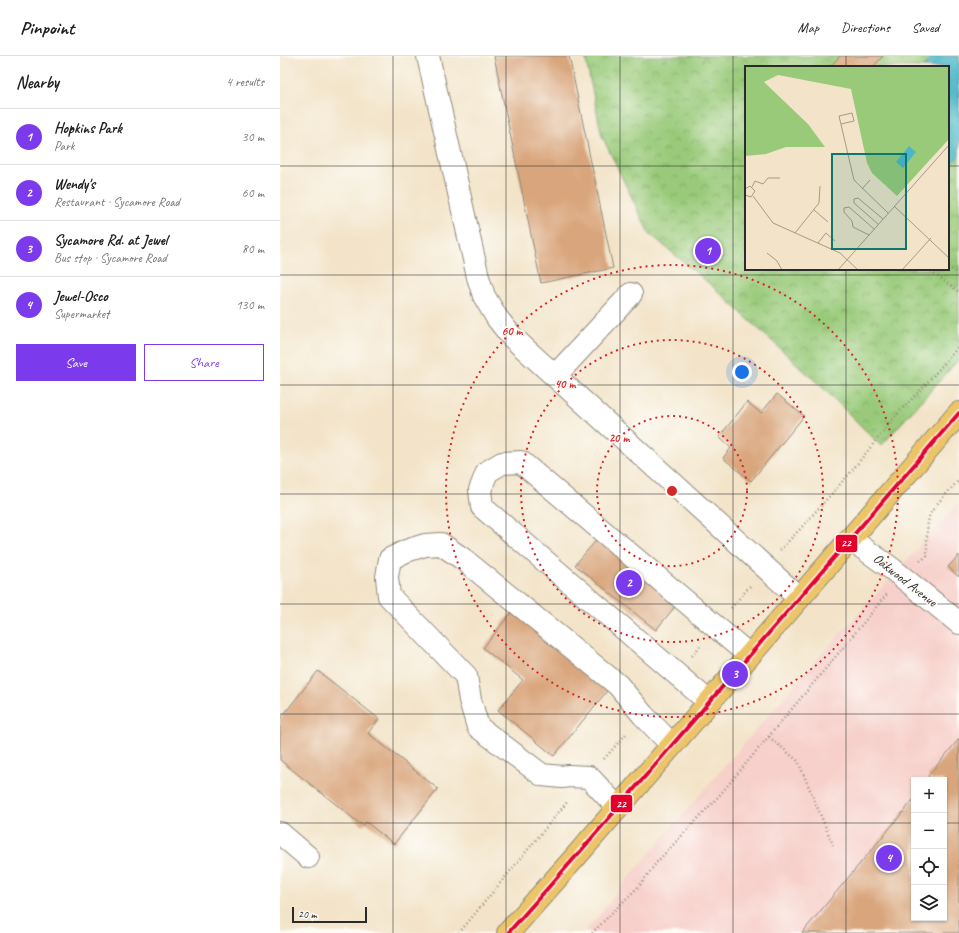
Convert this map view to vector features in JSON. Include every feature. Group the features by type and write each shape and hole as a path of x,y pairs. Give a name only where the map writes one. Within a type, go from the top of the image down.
{"main road":[{"path":"508,933 959,413"}],"street":[{"path":"428,56 478,278 484,296 497,318 512,337 799,598"},
{"path":"555,376 631,294"},
{"path":"709,702 482,507 480,490 487,472 502,463 522,462 749,655"},
{"name":"Oakwood Avenue","path":"850,539 902,576 959,623"},
{"path":"618,808 589,777 542,775 478,728 470,700 466,676 388,596 387,577 390,560 406,551 426,545 441,544 463,559 618,685 643,715 672,745"},
{"path":"280,833 308,856"}],"path":[{"path":"949,268 959,275"},
{"path":"929,270 959,292"},
{"path":"592,933 640,886 657,862 718,798 868,619 902,576 927,556 929,516 938,503 959,480"},
{"path":"769,737 798,761 833,845"}],"shaded area":[{"path":"959,503 959,933 584,933 631,875 816,660"}],"green space":[{"path":"585,56 959,56 959,359 881,446 824,389 711,285 649,233 602,136"}],"water":[{"path":"933,56 959,56 959,155 949,167 949,66 924,66"}],"building":[{"path":"494,56 569,56 613,268 541,283"},
{"path":"840,56 883,56 874,66 831,66"},
{"path":"777,394 804,416 751,481 723,458 731,448 719,437 747,402 761,413"},
{"path":"598,538 681,599 656,630 575,565"},
{"path":"959,555 959,577 948,567"},
{"path":"515,608 611,686 554,756 498,710 523,680 483,648"},
{"path":"318,671 379,719 368,733 438,789 394,844 366,822 363,826 280,760 280,719"},
{"path":"959,739 959,933 802,933 911,803 911,921 947,921 947,777 928,776"}],"transit line":[{"name":"22","path":"508,933 959,413"}],"place":[{"name":"Hopkins Park","path":"708,251"},
{"name":"Wendy's","path":"629,583"},
{"name":"Sycamore Rd. at Jewel","path":"735,674"},
{"name":"Jewel-Osco","path":"889,858"}]}
